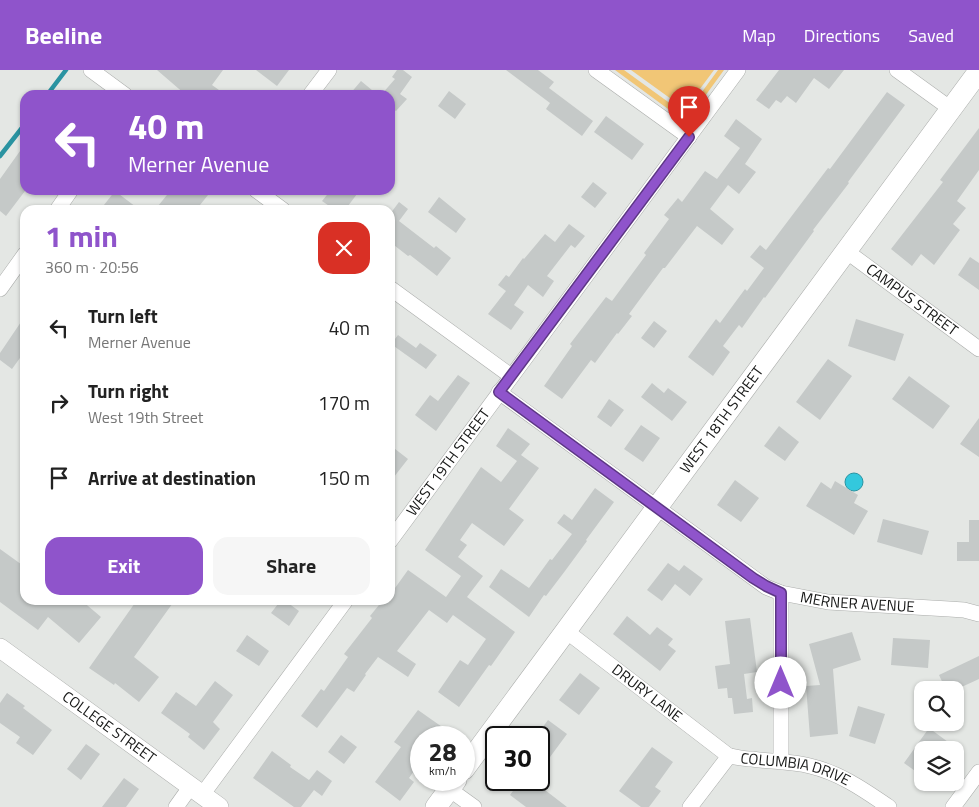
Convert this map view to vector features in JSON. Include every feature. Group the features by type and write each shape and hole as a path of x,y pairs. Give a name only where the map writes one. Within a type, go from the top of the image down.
{"main road":[{"name":"WEST 18TH STREET","path":"475,754 979,71"},
{"path":"436,807 448,791"}],"street":[{"path":"91,70 118,90"},
{"path":"314,90 329,70"},
{"path":"596,70 689,137"},
{"name":"WEST 19TH STREET","path":"395,533 738,70"},
{"path":"897,70 951,109"},
{"path":"263,195 276,205"},
{"name":"CAMPUS STREET","path":"846,251 979,349"},
{"path":"0,289 20,261"},
{"path":"395,292 511,376"},
{"name":"MERNER AVENUE","path":"499,392 766,586 781,593 828,602 964,610 979,614"},
{"path":"781,593 781,761"},
{"path":"176,807 196,790 342,605"},
{"name":"DRURY LANE","path":"566,631 729,756"},
{"name":"COLLEGE STREET","path":"0,648 220,807"},
{"name":"COLUMBIA DRIVE","path":"690,807 729,756 810,766 839,776 865,790 889,807"},
{"path":"953,807 979,772"},
{"path":"459,791 474,807"}],"shaded area":[{"path":"615,70 624,70 682,112 679,117"},
{"path":"631,70 714,70 685,109"},
{"path":"718,70 724,70 692,114 688,111"}],"water":[{"path":"850,473 858,473 863,478 861,489 850,491 845,486 845,478"}],"building":[{"path":"157,70 223,70 212,85 219,90 180,90"},
{"path":"256,70 289,70 277,86"},
{"path":"397,70 403,70 412,77 400,94 407,99 396,111 395,90 385,90 395,79 392,77"},
{"path":"506,70 538,70 554,82 549,88 593,121 582,136 546,109 550,103"},
{"path":"779,70 844,70 829,89 814,78 796,103 787,96 781,103 776,100 769,109 756,100"},
{"path":"361,81 372,90 353,90"},
{"path":"449,91 466,104 455,119 438,106"},
{"path":"887,92 905,105 765,298 742,328 739,325 723,346 730,352 713,376 688,357 716,319 720,323 745,289 747,291 764,268 750,257 760,245 766,250 828,168 830,169"},
{"path":"606,116 644,144 632,160 594,132"},
{"path":"736,119 762,139 745,164 756,172 739,194 728,185 710,209 734,229 722,245 697,226 629,314 632,316 618,334 595,363 591,360 562,399 544,386 572,346 570,344 606,297 612,301 646,255 644,253 669,219 664,215 678,198 682,202 705,171 717,179 740,148 724,136"},
{"path":"979,128 979,170 957,201 966,208 953,224 960,230 934,265 921,254 912,266 891,249 943,182 940,180"},
{"path":"20,151 20,195 22,195 6,216 0,211 0,179"},
{"path":"593,182 607,193 595,208 581,197"},
{"path":"112,195 120,195 133,205 104,205"},
{"path":"167,195 208,195 200,205 159,205"},
{"path":"327,195 356,195 349,205 328,205 322,201"},
{"path":"439,197 466,219 456,233 428,212"},
{"path":"399,202 408,209 399,221 434,248 436,246 451,258 437,276 395,246 395,207"},
{"path":"569,224 585,236 575,248 571,245 547,276 554,281 543,297 528,285 514,305 524,312 511,330 488,314 506,291 498,285 506,275 509,277 545,234 555,242"},
{"path":"970,257 979,263 979,290 958,275"},
{"path":"856,319 904,334 895,361 848,346"},
{"path":"654,321 667,331 654,348 641,338"},
{"path":"20,323 20,358 12,369 0,360 0,353"},
{"path":"398,335 416,348 420,343 437,355 426,369 395,347 395,339"},
{"path":"828,359 852,376 820,420 796,402"},
{"path":"458,375 470,383 436,431 415,415 430,395 438,401"},
{"path":"909,376 950,406 933,429 892,399"},
{"path":"652,383 664,393 668,388 687,402 672,421 641,397"},
{"path":"609,399 624,410 611,427 597,417"},
{"path":"979,418 979,457 960,444"},
{"path":"641,425 660,438 643,462 624,449"},
{"path":"779,426 799,442 785,461 764,446"},
{"path":"508,428 530,444 521,455 539,468 509,509 524,520 504,546 472,523 460,540 467,545 458,557 483,576 467,597 515,632 459,707 438,692 460,660 468,665 486,639 453,615 447,623 429,610 397,651 416,664 408,677 378,657 354,692 347,688 317,728 301,716 321,689 324,691 348,657 344,654 372,618 370,616 379,605 395,605 395,588 408,570 446,597 461,576 425,550 481,467 501,482 517,461 496,446"},
{"path":"395,449 408,459 395,476"},
{"path":"735,480 759,498 741,522 717,505"},
{"path":"835,481 858,495 854,503 868,511 854,535 806,506 821,482 831,489"},
{"path":"595,488 614,502 565,571 546,596 544,595 529,617 489,587 501,569 529,588 550,559 552,560 572,534 557,523 564,514 572,520"},
{"path":"883,519 929,531 922,555 877,542"},
{"path":"969,520 979,520 979,561 957,561 957,542 969,542"},
{"path":"0,549 20,563 20,605 87,605 101,617 79,643 48,617 38,630 0,602"},
{"path":"668,563 679,571 684,565 703,579 690,596 675,584 662,601 647,590"},
{"path":"133,605 171,605 134,657 159,677 139,702 115,683 114,685 89,668"},
{"path":"277,605 291,605 299,611 289,626 271,613"},
{"path":"627,616 650,635 657,627 673,639 668,645 676,651 660,671 613,634"},
{"path":"750,618 757,672 744,674 747,699 752,698 753,712 734,714 732,698 728,698 727,688 718,689 715,666 730,664 725,621"},
{"path":"852,632 861,660 833,669 838,734 810,737 806,686 820,685 809,644"},
{"path":"247,635 269,651 259,666 236,651"},
{"path":"893,638 930,640 928,668 891,665"},
{"path":"979,656 979,679 964,686 964,681 942,681 939,675"},
{"path":"580,673 600,688 579,715 559,700"},
{"path":"215,681 233,695 213,722 220,729 204,750 188,737 190,734 161,713 176,692 196,706"},
{"path":"7,693 52,730 33,755 16,743 20,737 0,723 0,703"},
{"path":"858,706 885,714 875,744 849,736"},
{"path":"418,710 441,726 410,726 410,787 400,801 375,782 401,747 394,742"},
{"path":"548,720 567,734 550,757 550,726 544,726"},
{"path":"927,731 933,731 947,741 920,741"},
{"path":"341,735 357,747 344,764 328,752"},
{"path":"86,744 100,754 81,780 67,769"},
{"path":"652,747 673,762 655,787 661,791 649,807 641,807 619,791"},
{"path":"914,749 914,770 904,763"},
{"path":"272,751 309,780 317,770 332,781 322,796 314,790 301,807 294,807 253,778"},
{"path":"124,778 139,789 126,807 102,807"},
{"path":"513,791 546,791 567,807 526,807 510,795"}],"waterway":[{"path":"51,90 66,70"},
{"path":"0,156 20,130"}],"route":[{"path":"689,137 499,392 753,578 781,593 781,683"}]}
